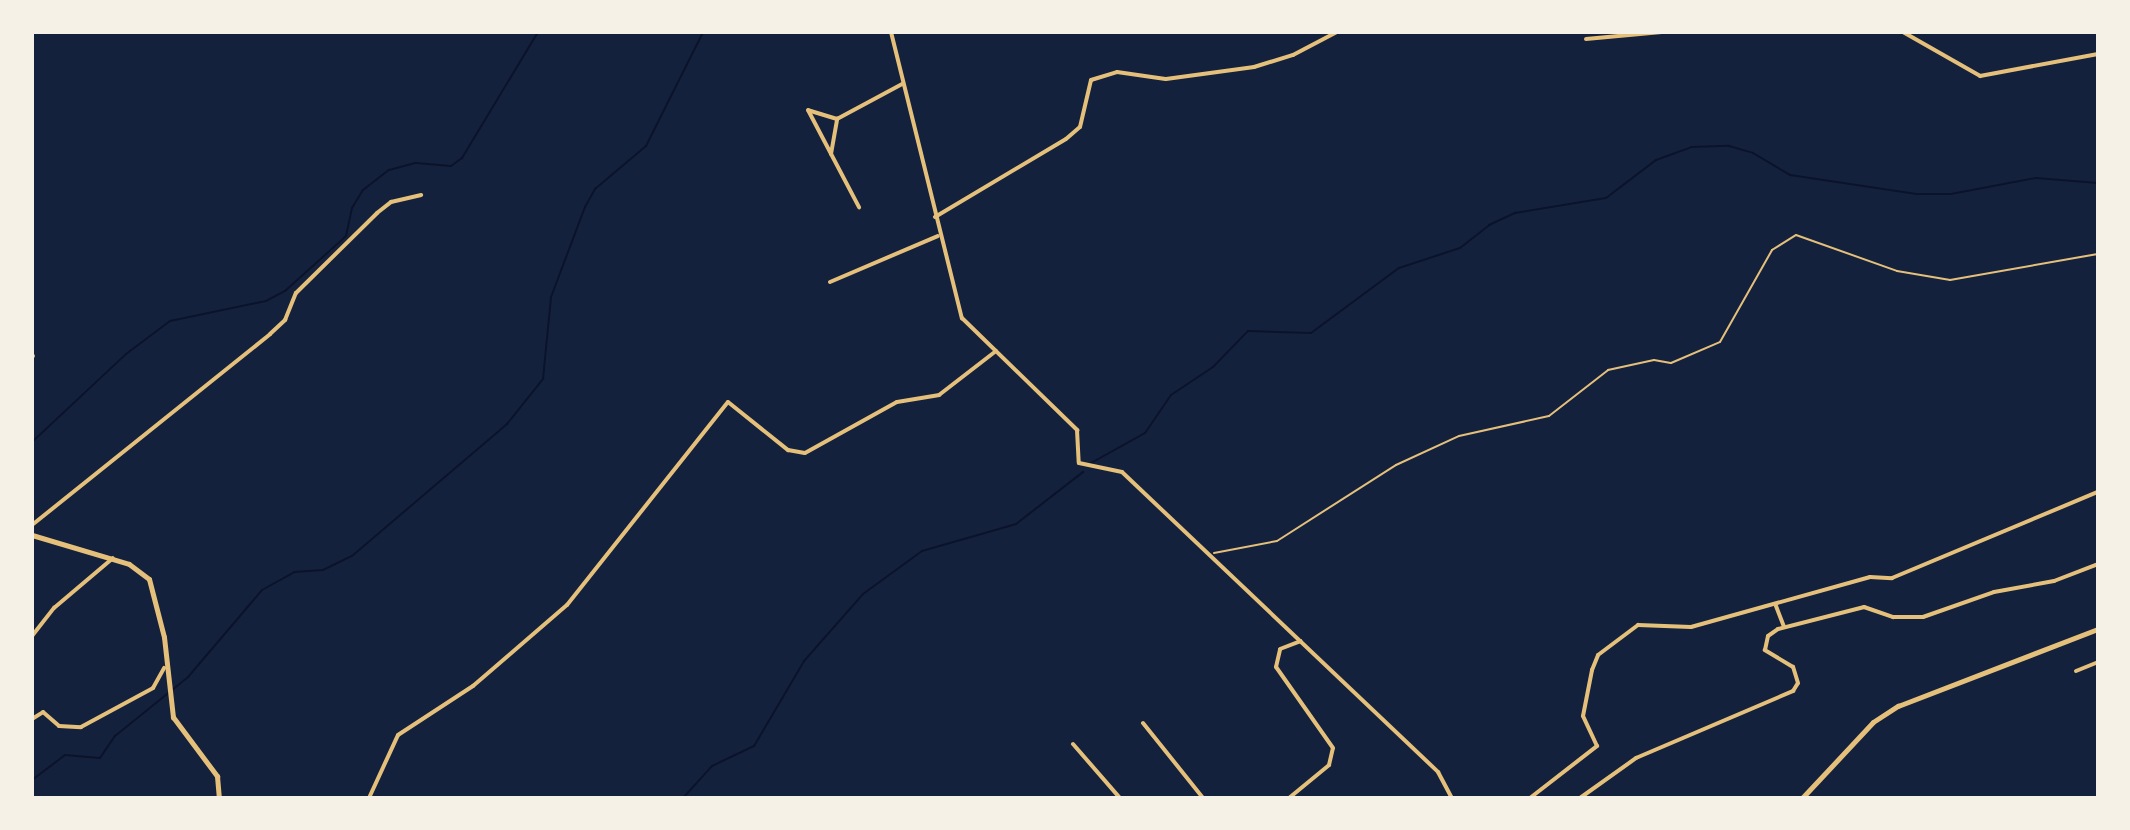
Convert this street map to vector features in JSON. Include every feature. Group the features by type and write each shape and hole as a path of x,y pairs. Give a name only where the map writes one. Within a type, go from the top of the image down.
{"main road":[{"path":"32,535 137,568 154,588 164,637 164,668 169,701 178,729 217,776 219,798"},
{"path":"1802,798 1873,722 1898,706 2098,629"}],"street":[{"path":"891,32 938,236 962,318 1077,430 1079,463 1122,472 1438,772 1452,798"},
{"path":"935,217 1066,139 1080,127 1091,80 1117,72 1166,79 1254,67 1293,55 1337,32"},
{"path":"1586,39 1662,32"},
{"path":"1903,32 1980,76 2098,54"},
{"path":"837,119 902,84"},
{"path":"837,119 814,107 808,110 859,207"},
{"path":"831,154 837,119"},
{"path":"32,525 270,334 285,320 296,293 377,213 391,202 421,195"},
{"path":"830,282 938,236"},
{"path":"369,798 398,735 473,686 567,605 728,402 788,450 805,453 897,402 939,395 996,351"},
{"path":"1530,798 1597,746 1583,716 1592,670 1598,655 1638,625 1691,627 1776,606 1870,577 1892,578 2098,492"},
{"path":"32,636 54,608 113,558"},
{"path":"1580,798 1636,758 1793,691 1798,683 1793,667 1765,650 1768,636 1784,627 1864,607 1893,617 1923,617 1994,592 2054,581 2098,564"},
{"path":"1776,606 1784,627"},
{"path":"1289,798 1329,765 1333,748 1276,667 1280,649 1301,641"},
{"path":"2076,671 2098,662"},
{"path":"32,719 43,712 59,726 81,727 153,688 164,668"},
{"path":"1143,723 1203,798"},
{"path":"1073,744 1120,798"}],"path":[{"path":"1209,554 1277,541 1396,465 1459,436 1549,416 1608,370 1654,360 1671,363 1720,342 1772,250 1796,235 1897,271 1950,280 2098,254"}],"waterway":[{"path":"32,442 126,354 170,321 266,301 285,291 346,236 352,208 363,190 389,170 416,163 451,166 462,158 538,32"},
{"path":"32,780 65,755 100,758 115,736 188,677 262,590 294,572 323,570 352,556 507,424 543,379 551,297 585,207 595,189 646,146 703,32"},
{"path":"1091,463 1145,433 1171,395 1213,367 1248,331 1311,333 1399,268 1460,248 1489,225 1515,213 1606,198 1656,160 1691,147 1729,146 1753,153 1790,175 1917,194 1951,194 2036,178 2098,183"},
{"path":"683,798 712,766 754,746 804,661 863,594 922,551 1016,524 1083,472"}]}
